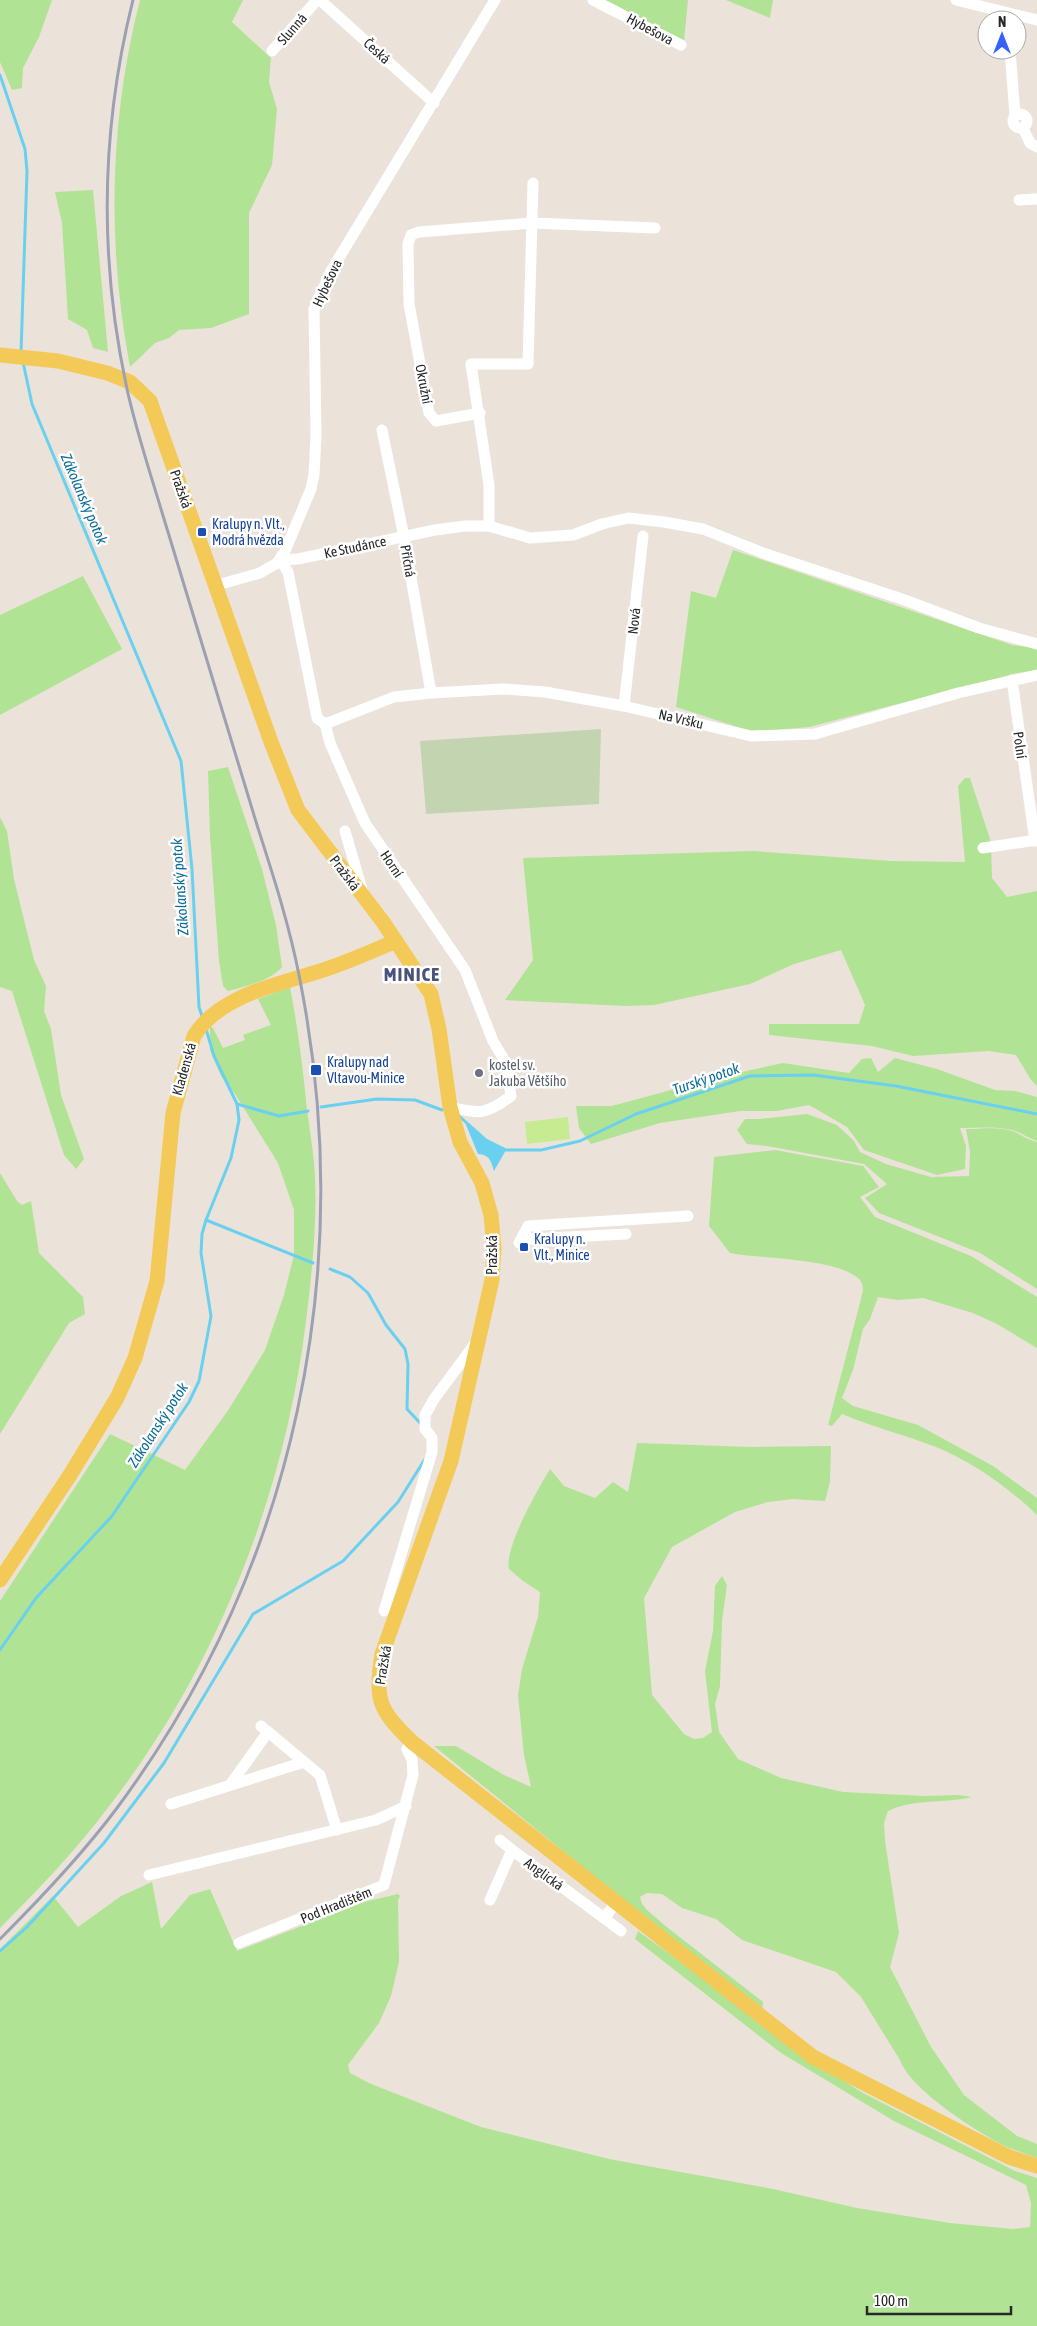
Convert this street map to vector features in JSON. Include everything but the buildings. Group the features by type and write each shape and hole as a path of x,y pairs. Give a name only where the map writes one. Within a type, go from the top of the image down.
{"main road":[{"name":"Pražská","path":"5,356 58,361 125,380 150,401 214,586 298,810 364,897 431,994 439,1029 450,1108 460,1142 482,1183 491,1215 494,1248 492,1280 452,1461 382,1654 377,1684 379,1702 409,1746 636,1918 813,2058 1009,2157 1037,2166"},
{"name":"Kladenská","path":"0,1580 70,1475 118,1398 135,1358 157,1280 173,1113 194,1036 200,1026 222,1008 260,990 317,972 396,942"}],"street":[{"name":"Hybešova","path":"280,560 286,551 311,489 314,475 316,436 314,309 331,271 495,0"},
{"name":"Hybešova","path":"593,0 681,45"},
{"path":"956,0 986,10"},
{"name":"Česká","path":"314,1 434,103"},
{"name":"Slunná","path":"272,51 314,1"},
{"path":"1011,60 1015,126 1029,121 1030,143 1037,147"},
{"path":"489,526 489,485 480,413 471,364 528,364 533,183"},
{"path":"1019,200 1037,199"},
{"name":"Okružní","path":"480,413 436,421 430,413 409,304 408,244 411,235 419,232 532,223 655,228"},
{"name":"Příčná","path":"382,430 404,537 431,692"},
{"name":"Ke Studánce","path":"280,560 298,559 445,528 489,526 530,538 573,534 602,524 628,518 703,529 763,553 902,599 979,628 1037,644"},
{"name":"Nová","path":"624,706 643,536"},
{"path":"214,586 266,570 280,560"},
{"name":"Horní","path":"280,560 288,572 305,652 314,711 317,718 325,724 330,743 365,824 465,970 493,1042 506,1063 511,1096 485,1111 474,1113 450,1108"},
{"name":"Na Vršku","path":"325,724 382,700 431,692 503,689 545,692 624,706 751,736 815,734 958,693 1037,675"},
{"name":"Polní","path":"1012,680 1036,840"},
{"path":"345,831 364,897"},
{"path":"983,848 1036,840"},
{"path":"626,1234 522,1238 528,1226 688,1216"},
{"name":"Pražská","path":"384,1611 432,1452 432,1438 425,1428 425,1414 481,1335"},
{"path":"230,1785 264,1729 320,1775 337,1830"},
{"name":"Pod Hradištěm","path":"239,1943 384,1885 413,1775 409,1746"},
{"path":"171,1804 304,1762"},
{"path":"149,1875 376,1820 406,1806"},
{"path":"500,1840 512,1850"},
{"name":"Anglická","path":"490,1900 512,1850 621,1931"},
{"path":"604,1918 616,1903"}],"green space":[{"path":"0,0 52,0 39,37 23,68 22,88 12,90 0,62"},
{"path":"140,0 243,0 232,22 271,58 269,82 277,109 272,165 249,213 249,314 211,328 179,330 169,338 155,343 130,367 118,275 115,183 122,91"},
{"path":"606,0 688,0 684,41"},
{"path":"726,0 773,0 770,18"},
{"path":"93,190 108,352 93,348 87,330 68,319 62,223 55,192"},
{"path":"733,550 1012,645 1037,648 1037,670 1017,673 809,727 753,732 676,707 691,591 716,598"},
{"path":"83,576 122,649 0,715 0,615"},
{"path":"601,729 599,804 426,814 420,741"},
{"path":"228,767 262,869 276,925 282,967 264,980 228,991 223,986 219,961 210,836 208,771"},
{"path":"965,778 970,778 991,842 992,878 1007,897 1037,891 1037,1086 1031,1080 1016,1055 988,1051 913,1056 872,1046 769,1035 769,1024 859,1024 865,1005 841,950 794,964 750,984 654,1005 625,1006 505,1000 533,960 523,858 753,851 891,861 965,862 958,786"},
{"path":"0,817 7,831 14,879 34,960 46,986 44,1011 51,1029 61,1095 84,1159 76,1169 64,1155 12,991 0,987"},
{"path":"290,987 300,1048 314,1160 315,1231 306,1321 296,1386 282,1450 263,1514 240,1576 214,1637 183,1695 148,1752 110,1805 71,1853 0,1928 0,1601 110,1434 185,1470 229,1409 265,1350 284,1295 294,1255 294,1210 278,1163 235,1094 221,1076 210,1050 210,1026 213,1028 223,1048 245,1040 243,1035 271,1025 258,999"},
{"path":"871,1058 878,1072 895,1058 937,1069 995,1090 1015,1091 1037,1097 1037,1141 1006,1129 960,1128 966,1146 965,1169 937,1175 864,1150 847,1127 809,1105 777,1111 740,1111 660,1123 591,1144 579,1128 576,1106 612,1106 719,1077 783,1063 849,1073 862,1059"},
{"path":"807,1114 837,1125 854,1141 860,1152 886,1164 931,1177 969,1176 970,1152 966,1129 1004,1129 1037,1142 1037,1289 980,1253 879,1213 865,1198 887,1184 864,1164 747,1144 737,1130 745,1119"},
{"path":"568,1117 570,1139 527,1144 525,1122"},
{"path":"775,1150 863,1166 879,1187 860,1197 875,1217 971,1256 1037,1297 1037,1348 997,1324 973,1313 923,1298 898,1300 878,1297 870,1319 863,1329 853,1370 842,1398 853,1406 918,1425 993,1466 1037,1498 1037,1515 989,1476 963,1460 936,1447 842,1414 832,1426 828,1425 863,1291 860,1281 847,1271 832,1266 797,1260 730,1253 709,1226 714,1157"},
{"path":"0,1173 17,1201 22,1205 31,1201 39,1253 83,1297 85,1314 69,1323 0,1434"},
{"path":"637,1443 752,1447 831,1446 830,1482 825,1501 793,1499 768,1502 735,1512 672,1547 644,1598 652,1695 684,1734 694,1739 703,1738 712,1732 705,1671 713,1631 715,1586 722,1576 727,1585 722,1621 720,1686 715,1704 719,1732 738,1759 781,1778 843,1792 972,1797 909,1804 888,1811 884,1823 885,1841 899,1933 890,1967 931,2047 964,2095 1017,2136 1037,2144 1037,2158 1010,2148 989,2137 944,2107 916,2083 906,2071 861,1997 836,1972 742,1940 716,1919 682,1908 662,1894 647,1893 640,1897 642,1904 647,1910 668,1928 763,2002 762,2013 434,1746 456,1746 504,1775 531,1787 524,1755 518,1695 522,1669 538,1617 540,1592 509,1569 512,1547 523,1519 550,1469 564,1486 595,1498 613,1482 628,1492"},
{"path":"152,1882 161,1929 190,1895 210,1889 237,1951 364,1902 398,1894 400,1896 398,1900 399,1962 391,1996 379,2023 348,2065 350,2073 371,2084 481,2127 609,2159 773,2189 857,2208 950,2223 1013,2229 1030,2227 1031,2203 1026,2185 894,2121 781,2053 635,1939 638,1931 726,1995 792,2048 863,2093 1015,2171 1037,2178 1037,2326 0,2326 0,1949 53,1896 78,1927 121,1896"}],"water":[{"path":"464,1120 486,1140 506,1150 494,1171 489,1159 478,1154"}],"waterway":[{"name":"Zákolanský potok","path":"0,75 25,149 27,171 21,353"},
{"name":"Zákolanský potok","path":"23,362 32,404 181,761 192,869 199,1007 203,1019"},
{"name":"Zákolanský potok","path":"0,1650 36,1598 112,1516 189,1402 199,1381 211,1316 201,1253 202,1234 231,1158 239,1120 237,1104 214,1056 206,1029"},
{"name":"Turský potok","path":"459,1116 486,1140 506,1150 541,1150 580,1141 636,1114 750,1076 813,1075 896,1086 1037,1114"},
{"name":"Turský potok","path":"321,1107 377,1099 415,1100 442,1110"},
{"name":"Turský potok","path":"237,1104 279,1116 308,1111"},
{"path":"206,1220 313,1263"},
{"path":"330,1269 350,1277 368,1293 386,1325 405,1349 408,1364 407,1409 422,1425"},
{"path":"0,1951 27,1927 104,1843 164,1763 253,1614 343,1561 398,1502 425,1459"}],"railway":[{"path":"0,1939 61,1875 117,1808 179,1715 229,1617 269,1516 297,1411 315,1304 321,1195 315,1085 299,975 280,900 139,434 127,389 118,340 108,243 110,145 122,48 133,0"}],"place":[{"name":"Kralupy n. Vlt., Modrá hvězda","path":"202,532"},
{"name":"Kralupy nad Vltavou-Minice","path":"316,1070"},
{"name":"kostel sv. Jakuba Většího","path":"479,1073"},
{"name":"Kralupy n. Vlt., Minice","path":"524,1247"}],"district":[{"name":"MINICE","path":"412,974"}]}
